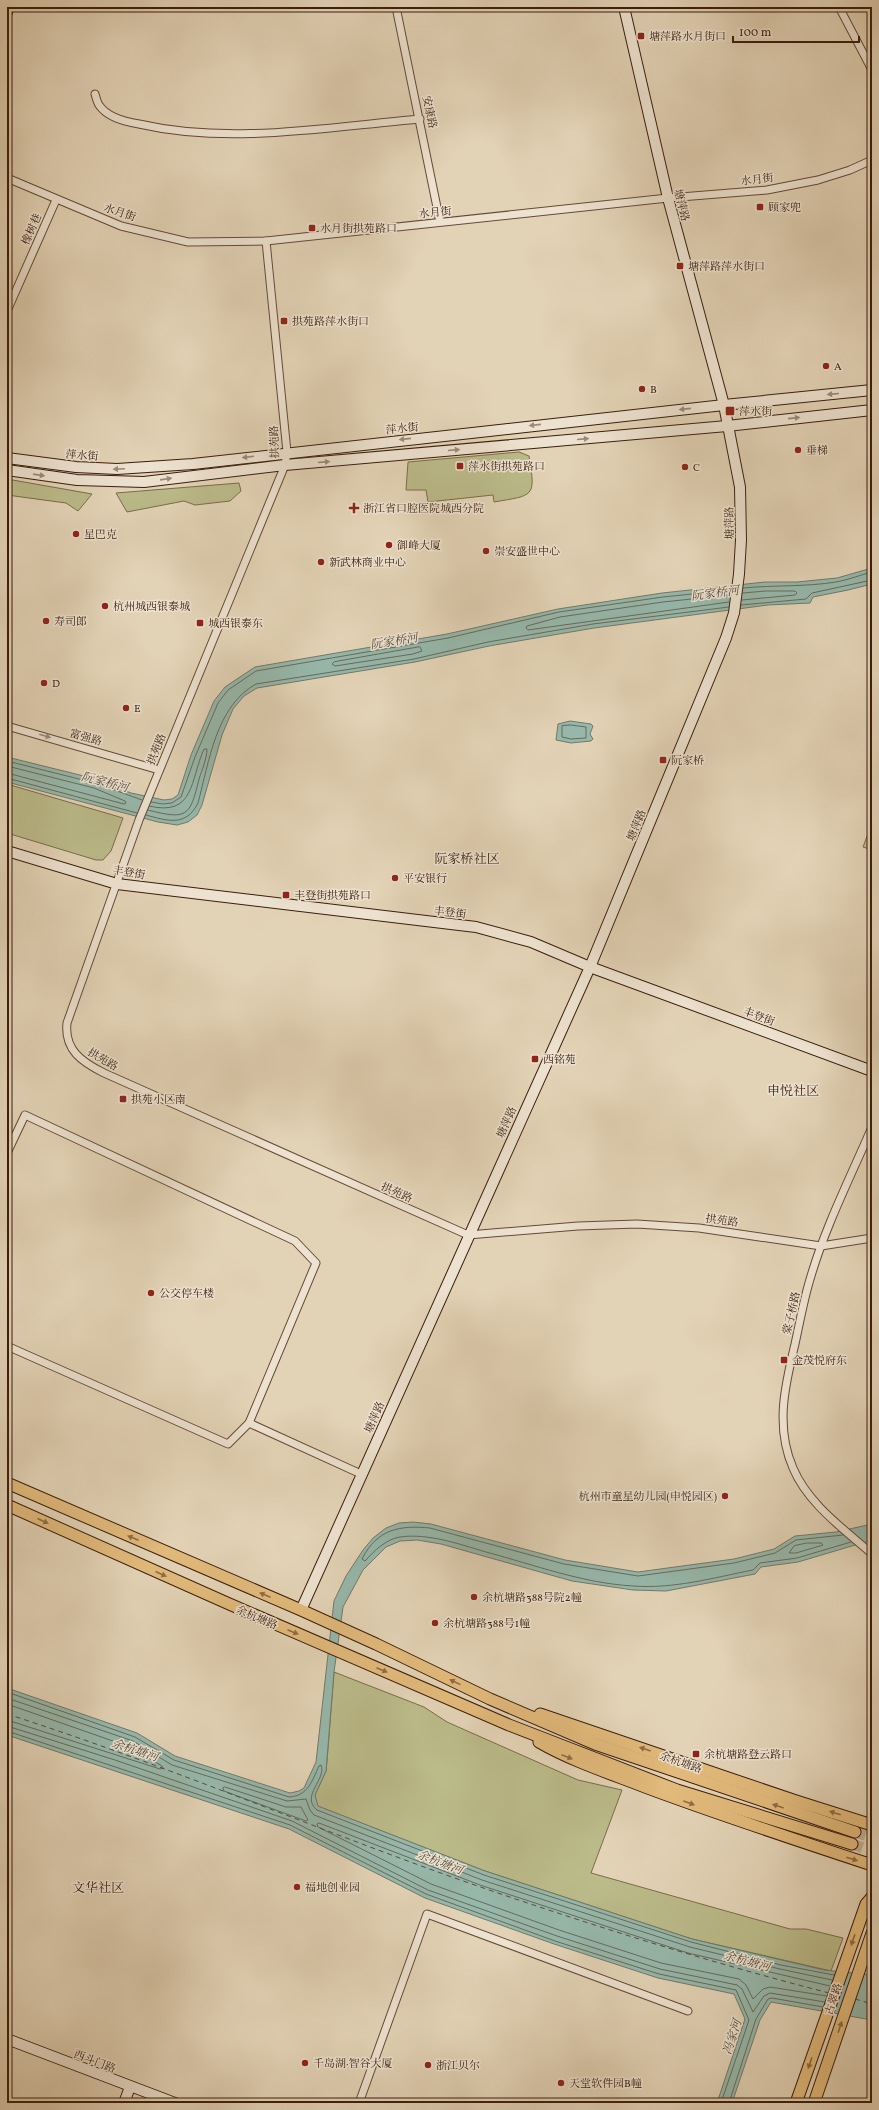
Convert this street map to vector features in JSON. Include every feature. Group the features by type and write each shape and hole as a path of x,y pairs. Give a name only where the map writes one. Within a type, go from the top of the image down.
{"main road":[{"name":"余杭塘路","path":"9,1484 301,1610 490,1699 595,1744 855,1832"},
{"name":"余杭塘路","path":"7,1506 318,1643 509,1725 677,1790 852,1844"},
{"name":"余杭塘路","path":"490,1699 569,1723 796,1802 872,1825"},
{"name":"余杭塘路","path":"509,1725 560,1755 750,1826 872,1865"},
{"name":"古翠路","path":"796,2103 869,1900"},
{"name":"古翠路","path":"814,2103 872,1933"}],"street":[{"path":"7,12 9,7"},
{"name":"安康路","path":"396,7 440,222"},
{"name":"塘萍路","path":"301,1610 468,1235 590,967 723,646 734,613 739,574 741,540 740,487 724,405 668,198 624,7"},
{"path":"839,7 872,70"},
{"path":"95,94 99,106 110,114 127,122 161,129 215,135 250,134 420,119"},
{"name":"水月街","path":"7,178 56,200 121,226 188,242 266,241 668,198 767,190 818,180 850,170 872,160"},
{"name":"橡树巷","path":"7,311 56,200"},
{"name":"拱苑路","path":"266,241 287,452 285,465 158,770 139,820 118,884 67,1023 66,1035 70,1047 80,1058 104,1073 468,1235 578,1226 637,1224 699,1228 821,1246 872,1238"},
{"name":"萍水街","path":"7,458 76,467 117,469 193,464 287,452 872,390"},
{"path":"7,470 77,480 144,482 285,465 728,426 872,410"},
{"name":"富强路","path":"7,726 158,770"},
{"name":"丰登街","path":"7,851 118,884 476,927 531,942 590,967 872,1071"},
{"path":"7,1154 25,1115 296,1241 316,1264 249,1423 228,1444 7,1346"},
{"name":"棠子桥路","path":"872,1127 821,1246 810,1277 784,1390 782,1418 784,1443 793,1469 818,1506 872,1554"},
{"path":"249,1423 361,1474"},
{"path":"359,2103 427,1914 688,2012"},
{"name":"西斗门路","path":"7,2039 175,2103"},
{"path":"124,2103 130,2087"}],"shaded area":[{"path":"519,452 529,456 532,487 529,492 517,498 494,502 493,495 428,502 426,490 406,490 408,462"},
{"path":"7,479 92,494 78,511 66,503 7,495"},
{"path":"239,483 241,491 230,501 195,505 184,501 127,512 116,493"},
{"path":"7,784 123,818 111,851 103,860 96,860 7,833"},
{"path":"872,823 872,850 863,847"},
{"path":"334,1672 424,1707 447,1722 578,1780 622,1790 591,1873 790,1929 806,1929 843,1938 831,1971 692,1939 485,1871 317,1806 315,1795 326,1771"}],"water":[{"name":"阮家桥河","path":"872,568 872,584 813,597 810,603 768,605 594,628 489,646 415,662 257,688 244,696 233,709 222,735 202,805 197,815 188,822 177,825 158,822 7,782 7,757 96,779 131,793 164,800 172,799 178,795 191,755 214,701 225,687 255,667 447,634 558,609 662,593 765,582 797,582 837,578"},
{"path":"570,721 591,724 593,726 590,734 593,739 591,741 571,743 556,740 558,724"},
{"name":"余杭塘河","path":"413,1522 431,1524 565,1560 638,1572 734,1559 774,1549 795,1536 836,1532 872,1524 872,1540 798,1562 761,1567 755,1574 666,1591 633,1590 572,1581 441,1544 417,1540 400,1541 386,1547 363,1570 343,1607 334,1672 326,1771 315,1795 318,1806 485,1871 692,1939 824,1970 872,1975 872,2020 771,2002 760,2020 732,2103 717,2103 745,2019 734,1994 658,1978 554,1944 425,1898 289,1829 7,1735 7,1688 137,1733 175,1756 290,1793 299,1791 304,1788 316,1762 334,1601 346,1576 363,1550 373,1538 386,1528 399,1523"}],"ferry route":[{"path":"7,1714 174,1772 449,1876 590,1924 685,1953 829,1993"},
{"path":"855,1999 872,2004"}],"tunnel":[{"path":"855,1832 872,1837"},
{"path":"852,1844 872,1851"}],"place":[{"name":"塘萍路水月街口","path":"641,36"},
{"name":"顾家兜","path":"760,207"},
{"name":"水月街拱苑路口","path":"312,228"},
{"name":"塘萍路萍水街口","path":"680,266"},
{"name":"拱苑路萍水街口","path":"284,321"},
{"name":"A","path":"826,366"},
{"name":"B","path":"642,389"},
{"name":"萍水街","path":"730,411"},
{"name":"垂梯","path":"798,450"},
{"name":"萍水街拱苑路口","path":"460,466"},
{"name":"C","path":"685,467"},
{"name":"浙江省口腔医院城西分院","path":"354,508"},
{"name":"星巴克","path":"76,534"},
{"name":"御峰大厦","path":"389,545"},
{"name":"崇安盛世中心","path":"486,551"},
{"name":"新武林商业中心","path":"321,562"},
{"name":"杭州城西银泰城","path":"105,606"},
{"name":"寿司郎","path":"46,621"},
{"name":"城西银泰东","path":"200,623"},
{"name":"D","path":"44,683"},
{"name":"E","path":"126,708"},
{"name":"阮家桥","path":"663,760"},
{"name":"平安银行","path":"395,878"},
{"name":"丰登街拱苑路口","path":"286,895"},
{"name":"西铭苑","path":"535,1059"},
{"name":"拱苑小区南","path":"123,1099"},
{"name":"公交停车楼","path":"151,1293"},
{"name":"金茂悦府东","path":"784,1360"},
{"name":"杭州市童星幼儿园(申悦园区)","path":"725,1496"},
{"name":"余杭塘路388号院2幢","path":"474,1597"},
{"name":"余杭塘路388号1幢","path":"435,1623"},
{"name":"余杭塘路登云路口","path":"696,1754"},
{"name":"福地创业园","path":"297,1887"},
{"name":"千岛湖·智谷大厦","path":"305,2063"},
{"name":"浙江贝尔","path":"428,2065"},
{"name":"天堂软件园B幢","path":"561,2083"}],"district":[{"name":"阮家桥社区","path":"467,858"},
{"name":"申悦社区","path":"793,1090"},
{"name":"文华社区","path":"98,1887"}],"water label":[{"name":"冯家河","path":"732,2037"}]}
